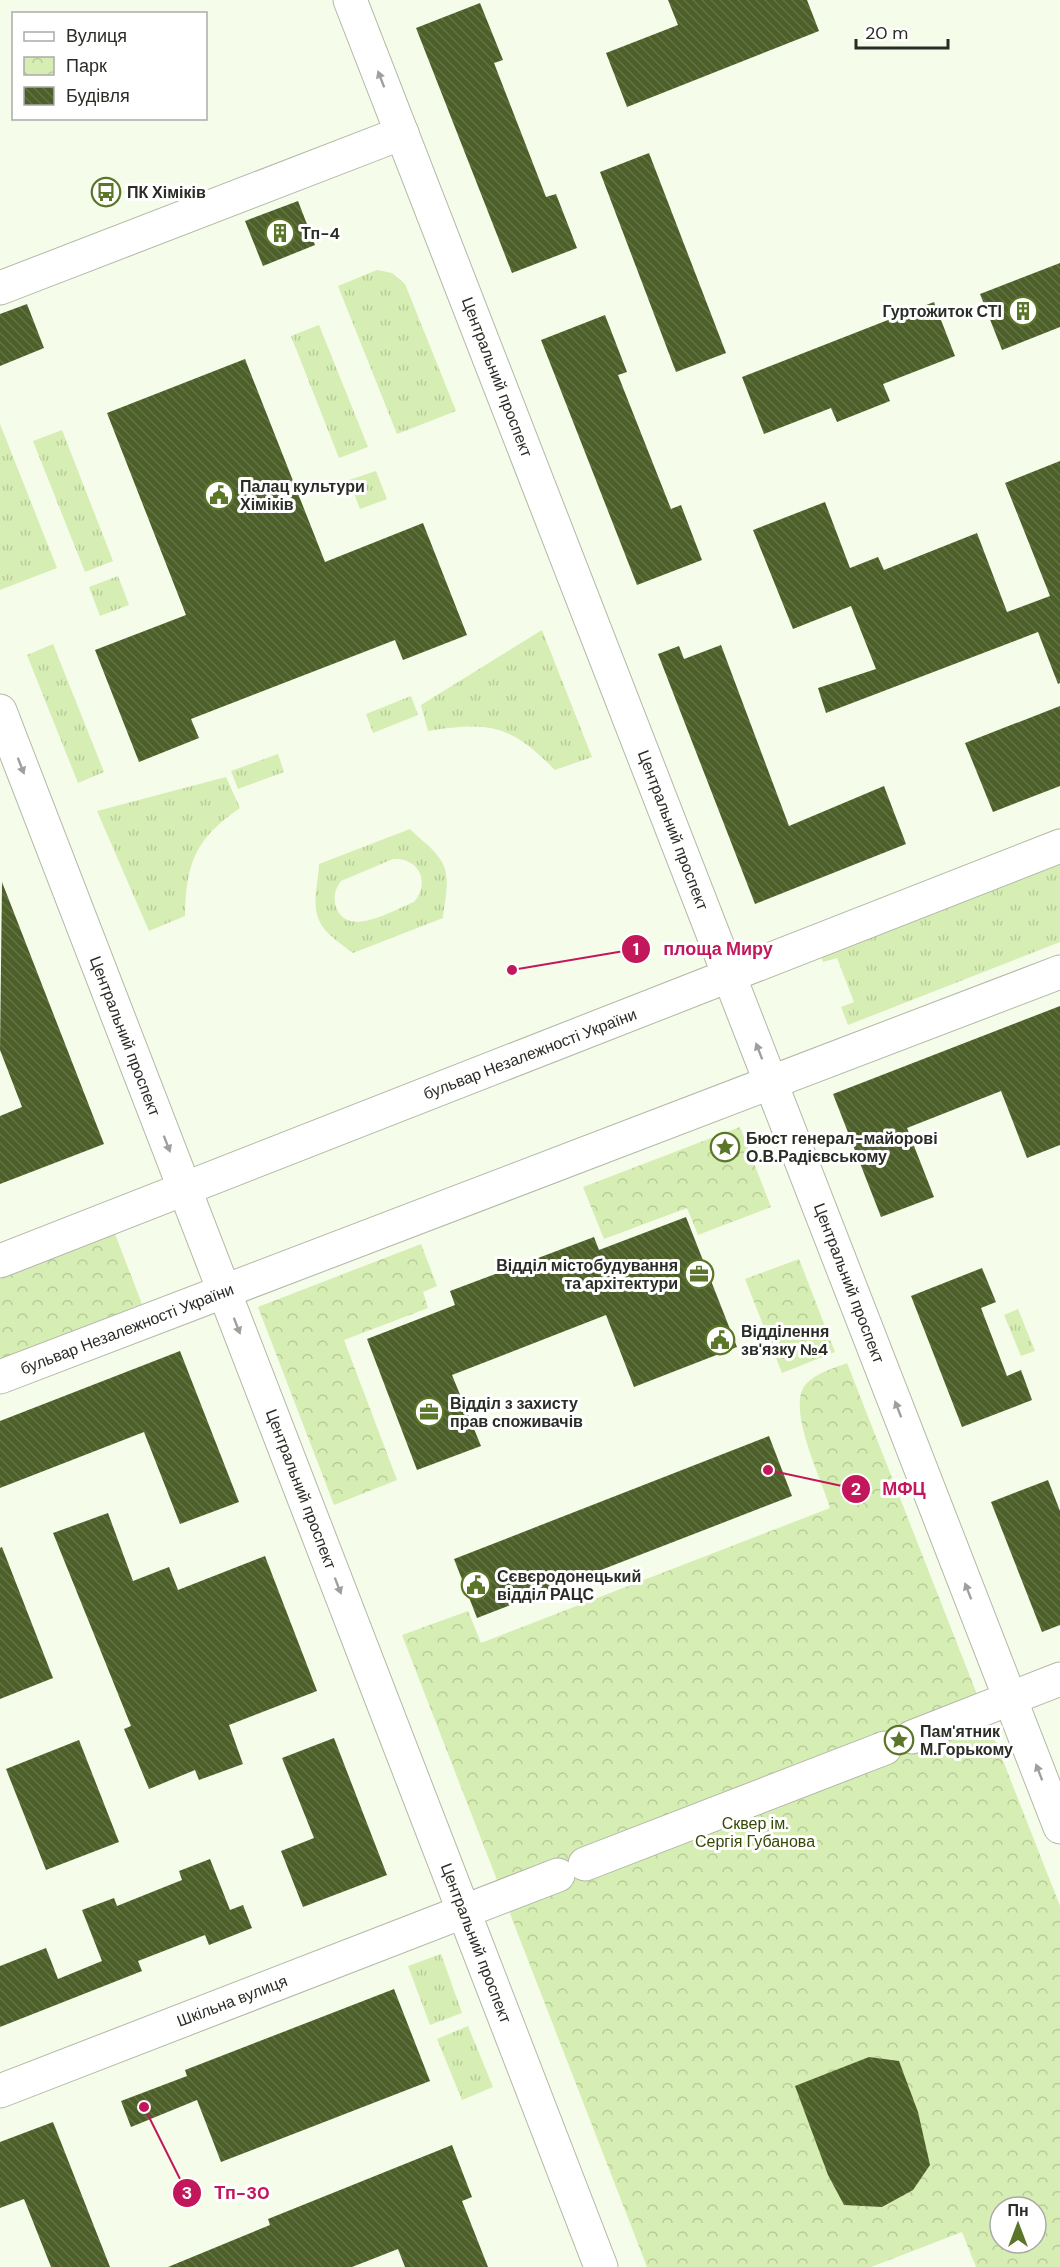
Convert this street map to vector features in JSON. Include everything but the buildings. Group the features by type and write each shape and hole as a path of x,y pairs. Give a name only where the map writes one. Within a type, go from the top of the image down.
{"street":[{"name":"Центральний проспект","path":"350,0 1060,1827"},
{"path":"0,288 402,133"},
{"name":"Центральний проспект","path":"0,711 601,2267"},
{"name":"бульвар Незалежності України","path":"0,1261 1060,846"},
{"name":"бульвар Незалежності України","path":"0,1377 1060,972"},
{"name":"Шкільна вулиця","path":"0,2091 1060,1679"}],"green space":[{"path":"377,270 392,273 405,284 456,411 397,434 338,286"},
{"path":"319,325 368,447 339,458 291,336"},
{"path":"0,424 57,568 0,590"},
{"path":"62,430 113,561 85,572 33,441"},
{"path":"376,471 387,499 360,509 349,480"},
{"path":"118,576 129,605 100,616 89,587"},
{"path":"542,630 592,757 555,770 525,744 512,735 498,730 468,727 428,731 421,705"},
{"path":"53,644 104,772 78,783 27,655"},
{"path":"411,696 418,715 373,733 366,714"},
{"path":"278,754 284,772 238,789 231,771"},
{"path":"226,777 240,808 213,830 196,854 188,881 185,916 149,931 97,811"},
{"path":"410,829 434,851 445,869 447,885 443,918 353,953 330,935 318,919 316,901 319,864","holes":["393,859 402,859 416,867 422,880 422,887 414,902 372,920 350,921 342,916 336,907 335,900 336,890 341,881"]},
{"path":"1060,851 1060,942 848,1025 841,1007 854,1002 837,958 823,962 817,946"},
{"path":"740,1127 771,1207 698,1235 687,1208 604,1239 583,1187"},
{"path":"115,1234 142,1304 0,1360 0,1279"},
{"path":"421,1244 437,1286 423,1292 428,1308 344,1340 397,1480 334,1505 258,1307"},
{"path":"799,1259 835,1352 782,1373 745,1279"},
{"path":"1018,1309 1035,1351 1021,1356 1004,1315"},
{"name":"Сквер ім. Сергія Губанова","path":"847,1363 1060,1906 1060,2267 976,2267 962,2232 871,2267 647,2267 402,1635 468,1611 481,1643 830,1508 808,1445 800,1409 801,1395 806,1384 820,1374"},
{"path":"441,1954 462,2013 430,2025 408,1966"},
{"path":"468,2026 493,2087 462,2100 437,2039"}],"place":[{"name":"ПК Хіміків","path":"106,192"},
{"name":"Тп-4","path":"280,233"},
{"name":"Гуртожиток СТІ","path":"1023,311"},
{"name":"Палац культури Хіміків","path":"219,495"},
{"name":"площа Миру","path":"512,970"},
{"name":"Бюст генерал-майорові О.В.Радієвському","path":"725,1147"},
{"name":"Відділ містобудування та архітектури","path":"699,1274"},
{"name":"Відділення зв'язку №4","path":"720,1340"},
{"name":"Відділ з захисту прав споживачів","path":"429,1412"},
{"name":"МФЦ","path":"768,1470"},
{"name":"Сєвєродонецький відділ РАЦС","path":"476,1585"},
{"name":"Пам'ятник М.Горькому","path":"899,1740"},
{"name":"Тп-30","path":"144,2107"}]}
